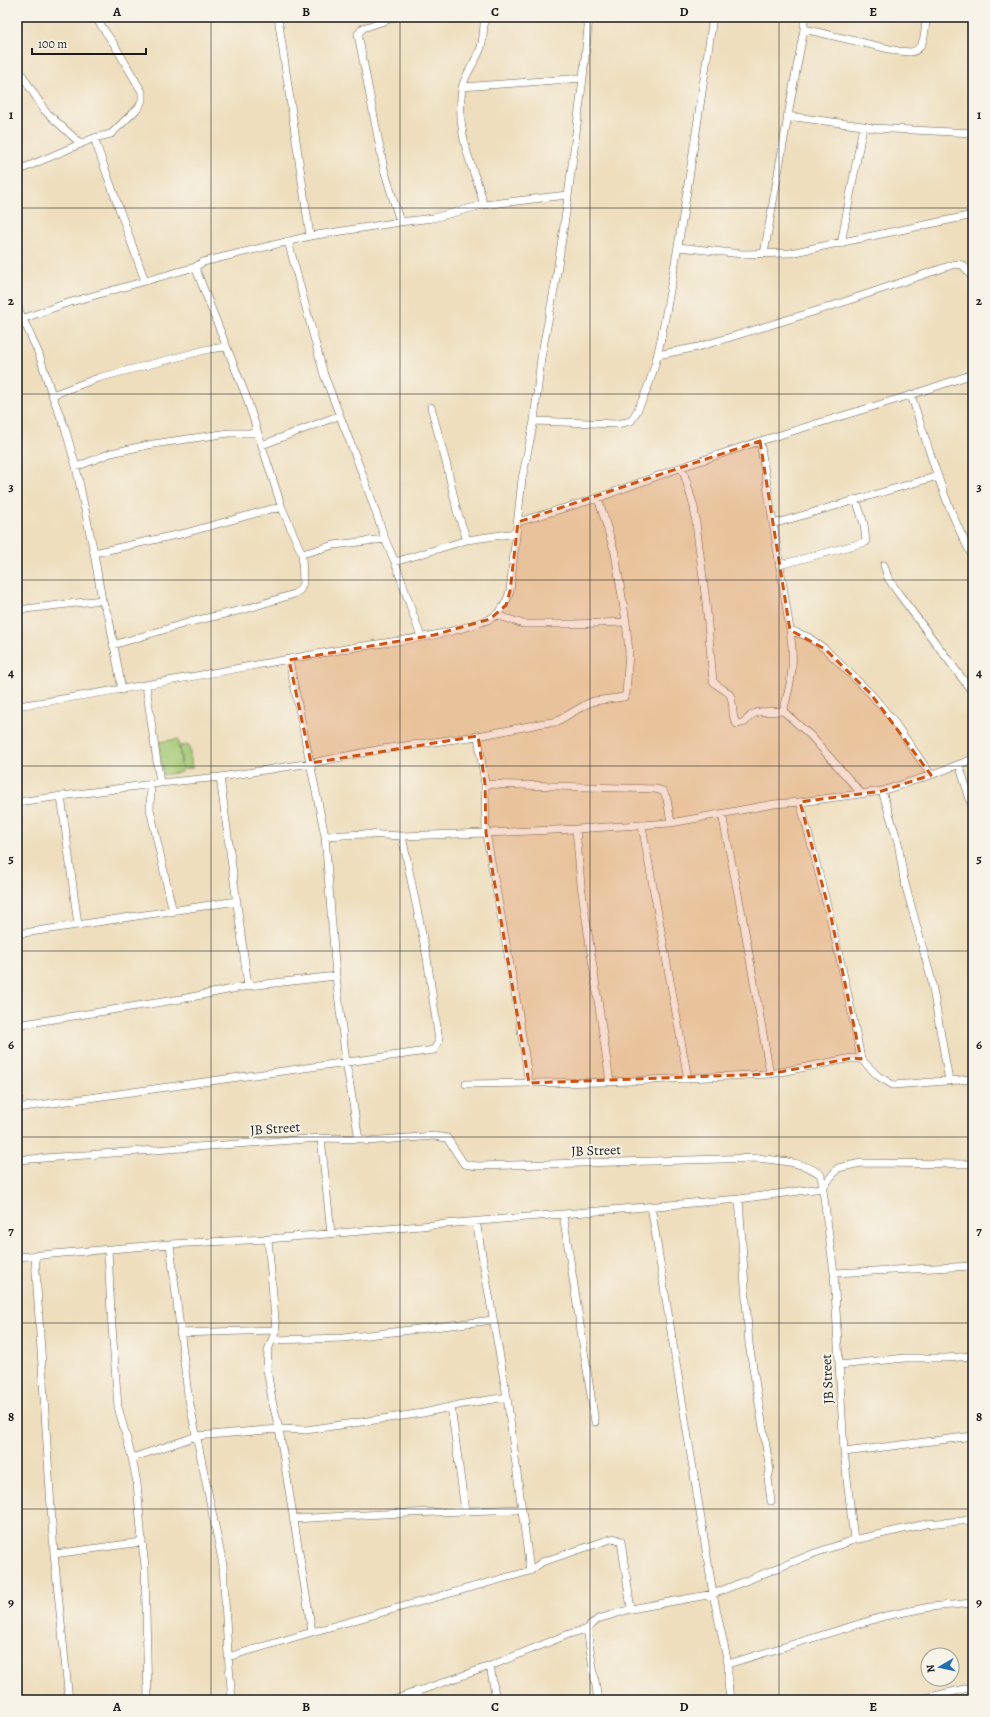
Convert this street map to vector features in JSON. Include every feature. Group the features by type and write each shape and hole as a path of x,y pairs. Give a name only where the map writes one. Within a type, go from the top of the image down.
{"street":[{"path":"278,17 310,236"},
{"path":"396,17 363,28 358,34 384,169 400,222"},
{"path":"483,205 482,194 466,148 461,119 462,87 473,62 481,49 484,17"},
{"path":"17,706 146,686 421,637 481,623 497,615 506,605 510,591 522,479 534,421 541,358 555,285 583,78 589,17"},
{"path":"534,421 617,424 631,421 639,410 658,355 678,247 713,17"},
{"path":"764,254 804,29 804,17"},
{"path":"804,29 898,51 912,52 920,48 926,17"},
{"path":"17,171 94,138 111,134 139,107 142,100 142,92 99,18"},
{"path":"17,67 45,111 81,144"},
{"path":"462,87 583,78"},
{"path":"788,116 872,128 907,131 973,133"},
{"path":"841,244 862,140 863,126"},
{"path":"94,138 145,281"},
{"path":"22,319 64,304 195,267 203,262 288,241 310,236 433,218 483,205 567,194"},
{"path":"678,247 742,254 790,253 841,244 973,215"},
{"path":"288,241 324,375 338,416 364,478 421,637"},
{"path":"658,355 698,347 829,307 956,264 963,265 973,278"},
{"path":"113,645 190,622 246,609 294,594 300,590 303,583 302,554 282,508 246,396 195,267"},
{"path":"17,306 39,354 52,395 65,428 76,467 102,600 109,618 122,690"},
{"path":"52,395 98,378 209,349 226,347"},
{"path":"518,522 598,498 682,467 760,441 911,395 973,374"},
{"path":"911,395 938,476 965,543 973,557"},
{"path":"431,407 447,466 457,511 467,540"},
{"path":"262,445 338,416"},
{"path":"76,467 111,453 153,444 229,433 258,433"},
{"path":"760,441 793,649 793,669 790,689 783,711"},
{"path":"682,467 694,507 706,602 713,681 717,687 727,691 731,697 734,720 738,724 745,722 749,716 758,711 783,711 811,736 861,793"},
{"path":"773,524 938,476"},
{"path":"17,802 151,784 220,777 311,763 382,749 478,736 556,722 594,701 624,697 627,686 629,652 626,622 615,553 598,498"},
{"path":"780,565 866,542 864,524 856,499"},
{"path":"94,553 185,533 271,509 282,508"},
{"path":"395,562 467,540 516,533"},
{"path":"302,554 334,545 385,539"},
{"path":"884,565 888,578 899,594 973,693"},
{"path":"18,608 102,600"},
{"path":"497,615 523,624 626,622"},
{"path":"790,630 808,637 825,649 871,694 892,719 931,775"},
{"path":"289,660 325,836 336,976 346,1062 359,1139"},
{"path":"146,686 160,783"},
{"path":"478,736 485,784 486,833 518,1009 529,1083"},
{"path":"325,836 364,834 402,836 576,830 671,823 774,804 882,791 973,759"},
{"path":"959,764 973,809"},
{"path":"220,777 248,986"},
{"path":"151,784 150,809 173,912"},
{"path":"485,784 655,789 663,791 667,799 671,823"},
{"path":"882,791 898,842 904,880 931,978 949,1081"},
{"path":"61,796 78,925"},
{"path":"800,802 831,917 850,1000 861,1059 878,1076 893,1085 973,1079"},
{"path":"722,814 742,914 770,1074"},
{"path":"642,826 688,1079"},
{"path":"576,830 581,885 610,1082"},
{"path":"17,1087 18,1108 434,1050 439,1041 427,958 402,836"},
{"path":"17,934 173,912 237,901"},
{"path":"17,1026 181,999 248,986 336,976"},
{"path":"466,1084 610,1082 770,1074 852,1058 861,1059"},
{"name":"JB Street","path":"17,1160 321,1138 359,1139 367,1141 435,1136 448,1138 464,1164 477,1166 757,1158 812,1167 820,1175 834,1273 844,1452 854,1540"},
{"path":"321,1138 331,1233"},
{"path":"17,1257 170,1244 268,1239 739,1199 822,1188 838,1168 861,1163 973,1164"},
{"path":"739,1199 750,1344 770,1470 768,1478 771,1501"},
{"path":"651,1206 713,1594 728,1664 730,1700"},
{"path":"562,1214 595,1422"},
{"path":"476,1221 507,1397 530,1571"},
{"path":"268,1239 276,1330 268,1350 267,1369 279,1430 312,1632"},
{"path":"170,1244 188,1395 223,1565 232,1700"},
{"path":"108,1249 118,1407 132,1458 137,1483 142,1542 148,1700"},
{"path":"35,1256 54,1554 69,1700"},
{"path":"834,1273 973,1266"},
{"path":"273,1340 343,1338 493,1320"},
{"path":"180,1333 276,1330"},
{"path":"840,1365 905,1358 946,1358 973,1356"},
{"path":"132,1458 197,1436 279,1430 306,1430 422,1413 507,1397"},
{"path":"451,1407 465,1511"},
{"path":"844,1452 973,1436"},
{"path":"293,1519 522,1509"},
{"path":"393,1700 490,1666 569,1634 587,1629 598,1619 631,1609 713,1594 816,1553 854,1540 926,1524 973,1520"},
{"path":"228,1658 312,1632 530,1571 542,1562 614,1538 621,1541 631,1609"},
{"path":"54,1554 142,1542"},
{"path":"728,1664 885,1616 930,1607 973,1603"},
{"path":"587,1629 598,1700"},
{"path":"490,1666 496,1700"},
{"path":"917,1700 973,1687"},
{"path":"416,1691 419,1700"}],"highlighted area":[{"path":"760,441 790,630 825,649 871,694 931,775 882,791 800,802 831,917 861,1059 852,1058 770,1074 529,1083 486,833 485,784 478,736 311,763 289,660 434,635 490,619 506,605 510,591 518,522"}],"green space":[{"path":"178,739 182,772 163,775 159,742"},
{"path":"189,745 192,768 182,769 180,746"}]}
